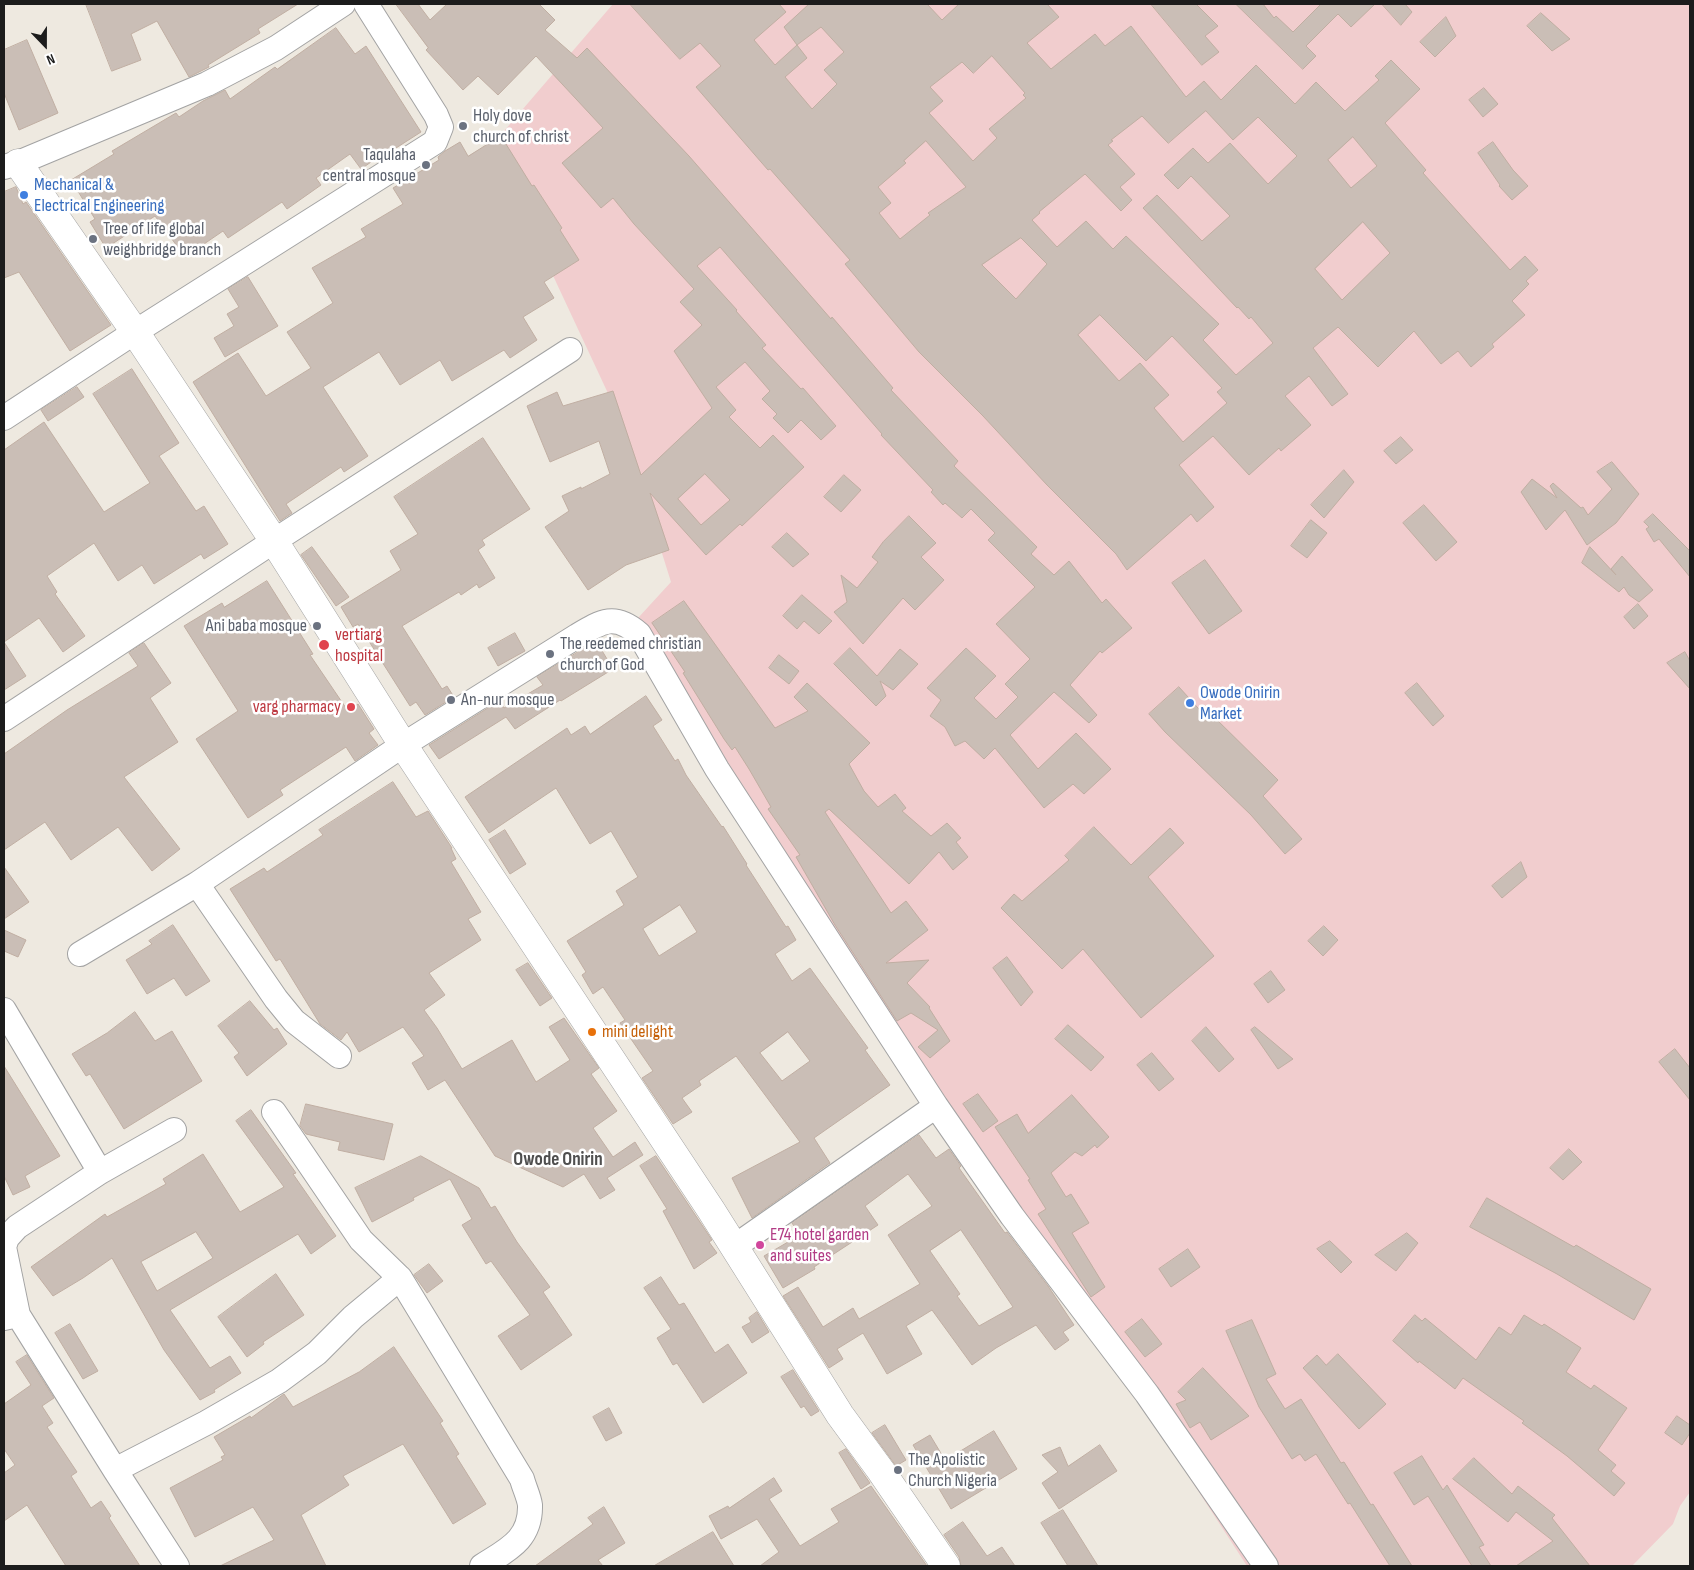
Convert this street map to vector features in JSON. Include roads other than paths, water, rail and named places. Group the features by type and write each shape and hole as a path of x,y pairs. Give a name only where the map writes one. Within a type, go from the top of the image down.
{"street":[{"path":"343,4 276,48 207,84 11,165 135,332 274,541 403,746 734,1247 840,1415 946,1566"},
{"path":"4,418 135,332 435,142 441,127 436,115 366,4"},
{"path":"4,719 274,541 570,350"},
{"path":"80,954 197,884 403,746 590,628 606,622 618,621 628,624 639,634 717,769 936,1106 1012,1216 1147,1394 1266,1566"},
{"path":"197,884 288,1014 311,1036 339,1056"},
{"path":"4,1010 100,1172"},
{"path":"734,1247 936,1106"},
{"path":"274,1112 361,1240 400,1278 522,1479 530,1504 528,1523 522,1538 482,1566"},
{"path":"174,1130 100,1172 17,1227 7,1238 4,1247 11,1316 177,1566"},
{"path":"115,1470 206,1423 279,1381 317,1353 353,1318 400,1278"}],"place":[{"name":"Holy dove church of christ","path":"463,126"},
{"name":"Taqulaha central mosque","path":"426,165"},
{"name":"Mechanical & Electrical Engineering","path":"24,195"},
{"name":"Tree of life global weighbridge branch","path":"93,239"},
{"name":"Ani baba mosque","path":"317,626"},
{"name":"vertiarg hospital","path":"324,645"},
{"name":"The reedemed christian church of God","path":"550,654"},
{"name":"An-nur mosque","path":"451,700"},
{"name":"Owode Onirin Market","path":"1190,703"},
{"name":"varg pharmacy","path":"351,707"},
{"name":"mini delight","path":"592,1032"},
{"name":"E74 hotel garden and suites","path":"760,1245"},
{"name":"The Apolistic Church Nigeria","path":"898,1470"}],"district":[{"name":"Owode Onirin","path":"558,1160"}]}
